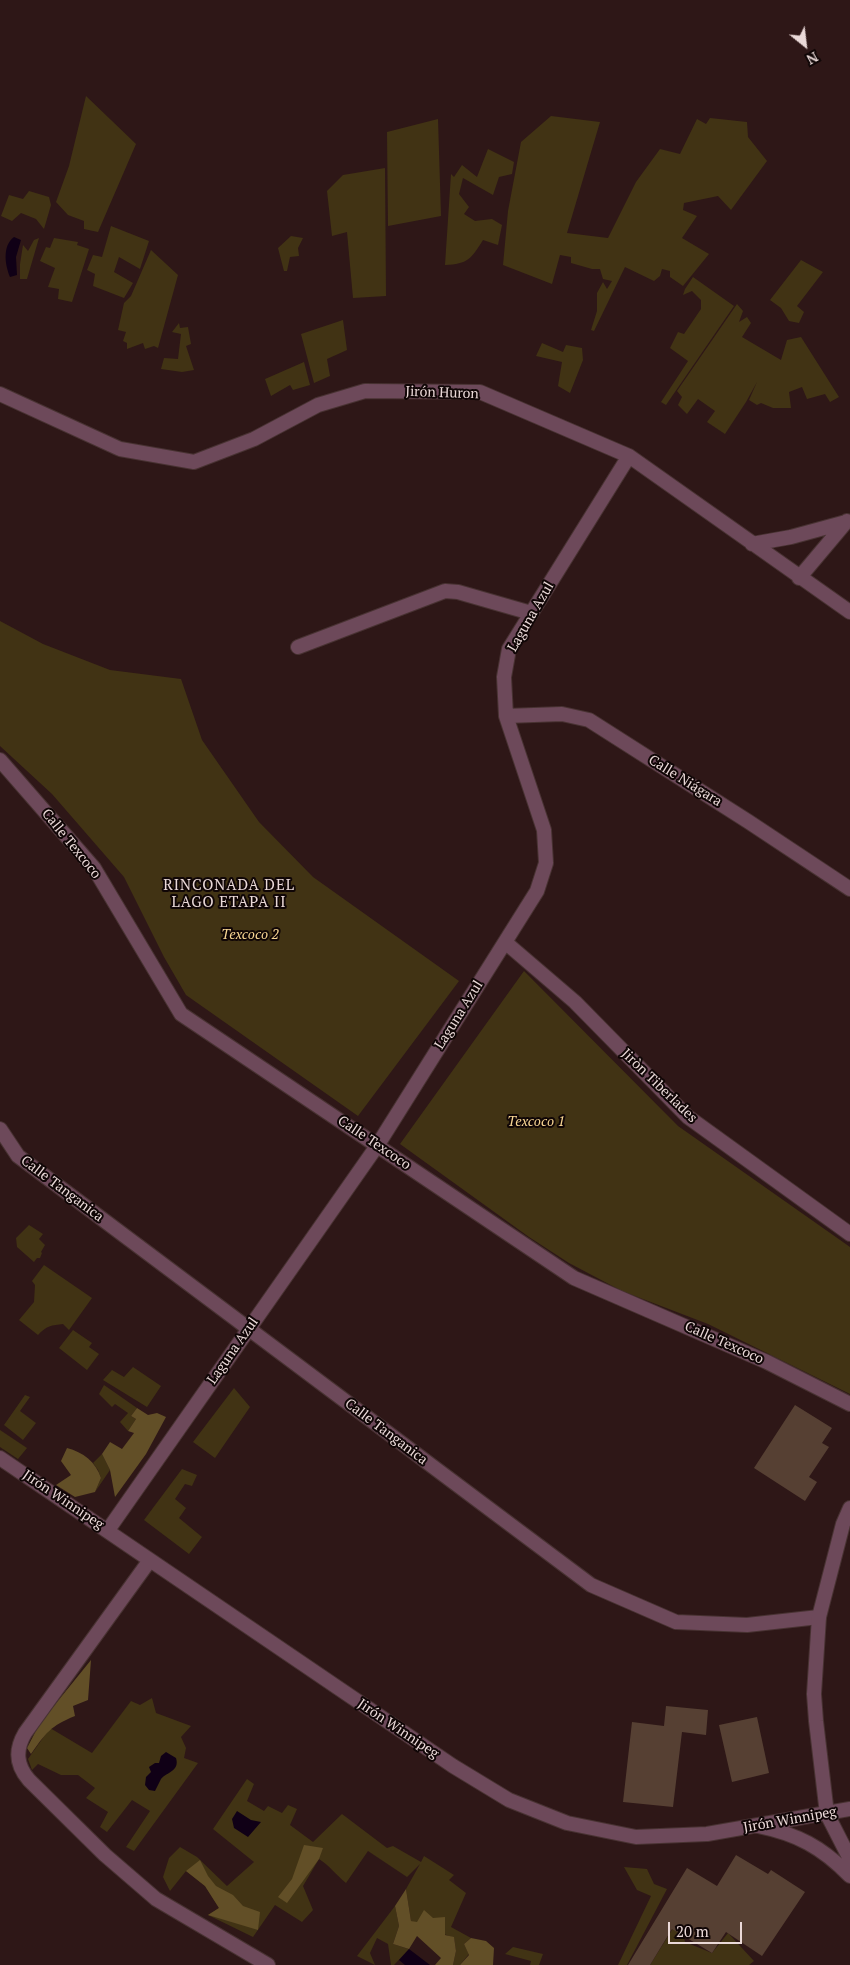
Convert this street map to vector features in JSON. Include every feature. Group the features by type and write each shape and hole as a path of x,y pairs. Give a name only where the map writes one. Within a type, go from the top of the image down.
{"street":[{"name":"Jirón Huron","path":"0,394 120,449 194,462 254,439 318,405 366,391 480,392 629,456 799,578 850,612"},
{"name":"Laguna Azul","path":"108,1530 377,1146 537,891 546,863 544,830 506,716 504,676 509,649 629,456"},
{"path":"752,544 791,537 848,519"},
{"path":"799,578 848,519"},
{"path":"298,647 445,591 458,592 531,613"},
{"name":"Calle Niágara","path":"506,716 562,714 589,720 850,889"},
{"name":"Calle Texcoco","path":"0,760 94,868 181,1014 574,1278 767,1362 850,1404"},
{"name":"Jiròn Tiberlades","path":"505,942 575,1002 688,1117 850,1234"},
{"name":"Calle Tanganica","path":"0,1130 18,1156 591,1585 676,1622 747,1625 820,1617"},
{"name":"Jirón Winnipeg","path":"0,1458 453,1766 509,1800 567,1823 636,1837 707,1834 850,1809"},
{"path":"850,1508 842,1524 820,1617 814,1694 827,1814 850,1859"},
{"path":"150,1560 25,1733 18,1749 20,1766 29,1780 105,1855 156,1899 268,1965"},
{"path":"758,1826 782,1831 820,1848 850,1876"}],"green space":[{"path":"86,96 136,144 98,232 84,229 84,221 68,215 56,202 69,166"},
{"path":"551,116 600,122 567,233 608,238 636,182 660,149 680,154 697,119 706,124 710,118 747,122 748,137 767,161 731,210 718,196 684,203 683,210 697,216 682,238 709,254 683,286 670,277 670,271 662,269 660,276 654,281 625,267 594,331 591,330 597,311 597,293 603,282 607,289 612,281 603,279 600,269 592,269 571,263 571,257 560,255 552,284 503,265 508,211 521,142"},
{"path":"438,119 441,216 388,226 387,132"},
{"path":"488,149 514,162 512,174 499,177 493,195 463,178 459,194 469,207 464,214 475,221 492,219 502,225 498,245 483,240 472,256 464,262 445,265 451,174 454,177 462,165 477,177"},
{"path":"385,168 386,296 353,298 347,232 332,236 327,191 343,175"},
{"path":"29,191 49,197 51,205 44,229 36,219 21,213 12,221 1,216 9,195 23,199"},
{"path":"111,226 149,241 140,269 119,257 114,272 133,283 124,298 93,286 95,274 87,270 93,255 102,257"},
{"path":"291,236 303,238 298,248 299,256 290,257 287,271 284,271 278,248"},
{"path":"39,238 27,279 20,279 23,245 28,251 34,240"},
{"path":"54,238 78,242 77,245 89,249 72,302 58,299 59,289 48,287 55,268 40,261 46,247 50,248"},
{"path":"151,250 178,275 158,348 154,346 145,349 143,343 127,349 127,343 123,341 126,332 118,330 124,303 131,296"},
{"path":"801,260 823,272 797,306 804,312 799,323 789,321 781,308 770,300"},
{"path":"693,277 734,306 666,405 661,402 688,361 670,348 678,332 684,334 701,309 701,300 692,291 683,295"},
{"path":"737,304 743,311 739,322 747,317 751,323 742,337 781,360 787,340 801,337 839,397 830,402 825,394 807,399 802,387 789,392 791,408 773,408 761,403 757,405 749,400 757,382 725,434 707,422 715,411 698,399 687,414 678,405 682,397 677,391"},
{"path":"343,320 347,350 327,359 330,376 314,383 301,334"},
{"path":"179,323 180,328 188,327 191,344 186,346 194,370 182,372 161,369 164,358 178,359 181,334 172,332"},
{"path":"542,343 563,352 566,345 582,348 583,360 570,393 558,386 562,362 536,356"},
{"path":"304,362 310,385 293,390 290,385 271,396 265,379"},
{"name":"Texcoco 2","path":"0,621 43,644 110,670 181,679 202,740 259,822 313,877 459,981 358,1116 186,995 164,957 124,877 52,794 0,746"},
{"name":"Texcoco 1","path":"524,971 678,1126 850,1247 850,1394 708,1324 622,1291 569,1263 529,1237 400,1144"},
{"path":"29,1225 43,1234 39,1239 45,1245 40,1258 37,1258 34,1262 17,1247 16,1238"},
{"path":"44,1265 92,1298 69,1330 63,1324 49,1326 38,1335 19,1320 34,1302 35,1285 32,1281"},
{"path":"73,1330 92,1343 89,1347 99,1354 87,1370 59,1348"},
{"path":"133,1367 161,1386 147,1407 103,1380 112,1370 124,1377"},
{"path":"104,1385 137,1408 131,1416 136,1419 128,1431 120,1422 128,1413 115,1404 112,1407 99,1394"},
{"path":"234,1388 250,1407 215,1458 193,1442"},
{"path":"25,1395 30,1397 20,1411 36,1423 23,1440 4,1425"},
{"path":"0,1430 27,1448 18,1459 0,1447"},
{"path":"102,1454 110,1470 95,1492 101,1478 93,1463"},
{"path":"182,1469 197,1475 192,1486 185,1484 175,1499 186,1508 179,1518 202,1537 189,1554 144,1520"},
{"path":"152,1698 156,1713 191,1726 181,1737 186,1748 184,1758 198,1763 134,1851 126,1847 150,1811 132,1800 107,1832 100,1827 108,1812 86,1798 95,1788 78,1775 61,1775 38,1764 32,1770 28,1759 50,1728 92,1753 131,1701 140,1705"},
{"path":"247,1779 254,1784 247,1801 264,1811 268,1806 282,1813 288,1805 297,1809 290,1825 313,1842 342,1814 387,1848 393,1846 421,1862 424,1856 454,1875 449,1880 466,1893 451,1927 471,1938 464,1944 469,1954 460,1965 453,1965 456,1951 454,1938 411,1921 406,1889 420,1864 407,1877 368,1851 346,1883 319,1859 303,1886 313,1910 302,1922 275,1905 253,1937 208,1915 219,1908 205,1886 186,1871 170,1891 163,1877 169,1858 180,1847 197,1857 227,1886 254,1862 213,1829"},
{"path":"624,1867 647,1869 654,1884 667,1889 627,1965 618,1965 651,1896 637,1890"},
{"path":"395,1906 399,1926 393,1944 409,1949 394,1965 391,1965 388,1944 377,1938 370,1953 375,1965 357,1956"},
{"path":"675,1925 683,1932 685,1942 712,1953 728,1933 754,1961 749,1965 650,1965"},
{"path":"513,1947 543,1954 539,1965 530,1965 531,1961 505,1954"}],"shaded area":[{"path":"14,237 21,240 16,257 17,275 10,277 6,261 6,250"},
{"path":"137,1408 148,1415 157,1413 166,1417 146,1454 115,1497 110,1470 102,1454 110,1442 122,1449 134,1433 128,1431 136,1419 131,1416"},
{"path":"67,1448 88,1458 96,1467 101,1478 95,1492 75,1497 56,1485 71,1475 61,1461"},
{"path":"91,1660 88,1700 73,1706 75,1716 49,1731 31,1754 27,1748 40,1723"},
{"path":"166,1752 176,1758 175,1769 161,1779 155,1791 149,1790 145,1785 146,1777 151,1772 149,1767 159,1763 161,1756"},
{"path":"237,1811 251,1820 261,1822 248,1837 234,1828 232,1819"},
{"path":"304,1845 323,1848 319,1859 287,1903 278,1897 292,1879"},
{"path":"200,1860 208,1876 216,1886 233,1895 243,1906 260,1912 258,1930 208,1915 219,1908 205,1886 186,1871"},
{"path":"406,1889 411,1921 417,1922 424,1910 433,1918 445,1917 445,1935 454,1937 456,1951 453,1965 435,1965 441,1958 417,1936 409,1949 393,1944 399,1926 395,1906"},
{"path":"471,1938 486,1941 494,1948 493,1965 460,1965 469,1955 464,1944"},
{"path":"409,1949 430,1965 405,1965 399,1960"}],"building":[{"path":"795,1405 832,1428 822,1443 829,1447 809,1477 817,1482 805,1501 754,1468"},
{"path":"666,1706 708,1710 706,1735 682,1732 673,1807 623,1802 632,1722 664,1726"},
{"path":"757,1717 769,1773 732,1782 719,1725"},
{"path":"736,1855 768,1874 771,1870 805,1892 762,1956 726,1932 712,1953 672,1929 650,1965 628,1965 687,1868 717,1886"}],"district":[{"name":"RINCONADA DEL LAGO ETAPA II","path":"229,894"}]}
